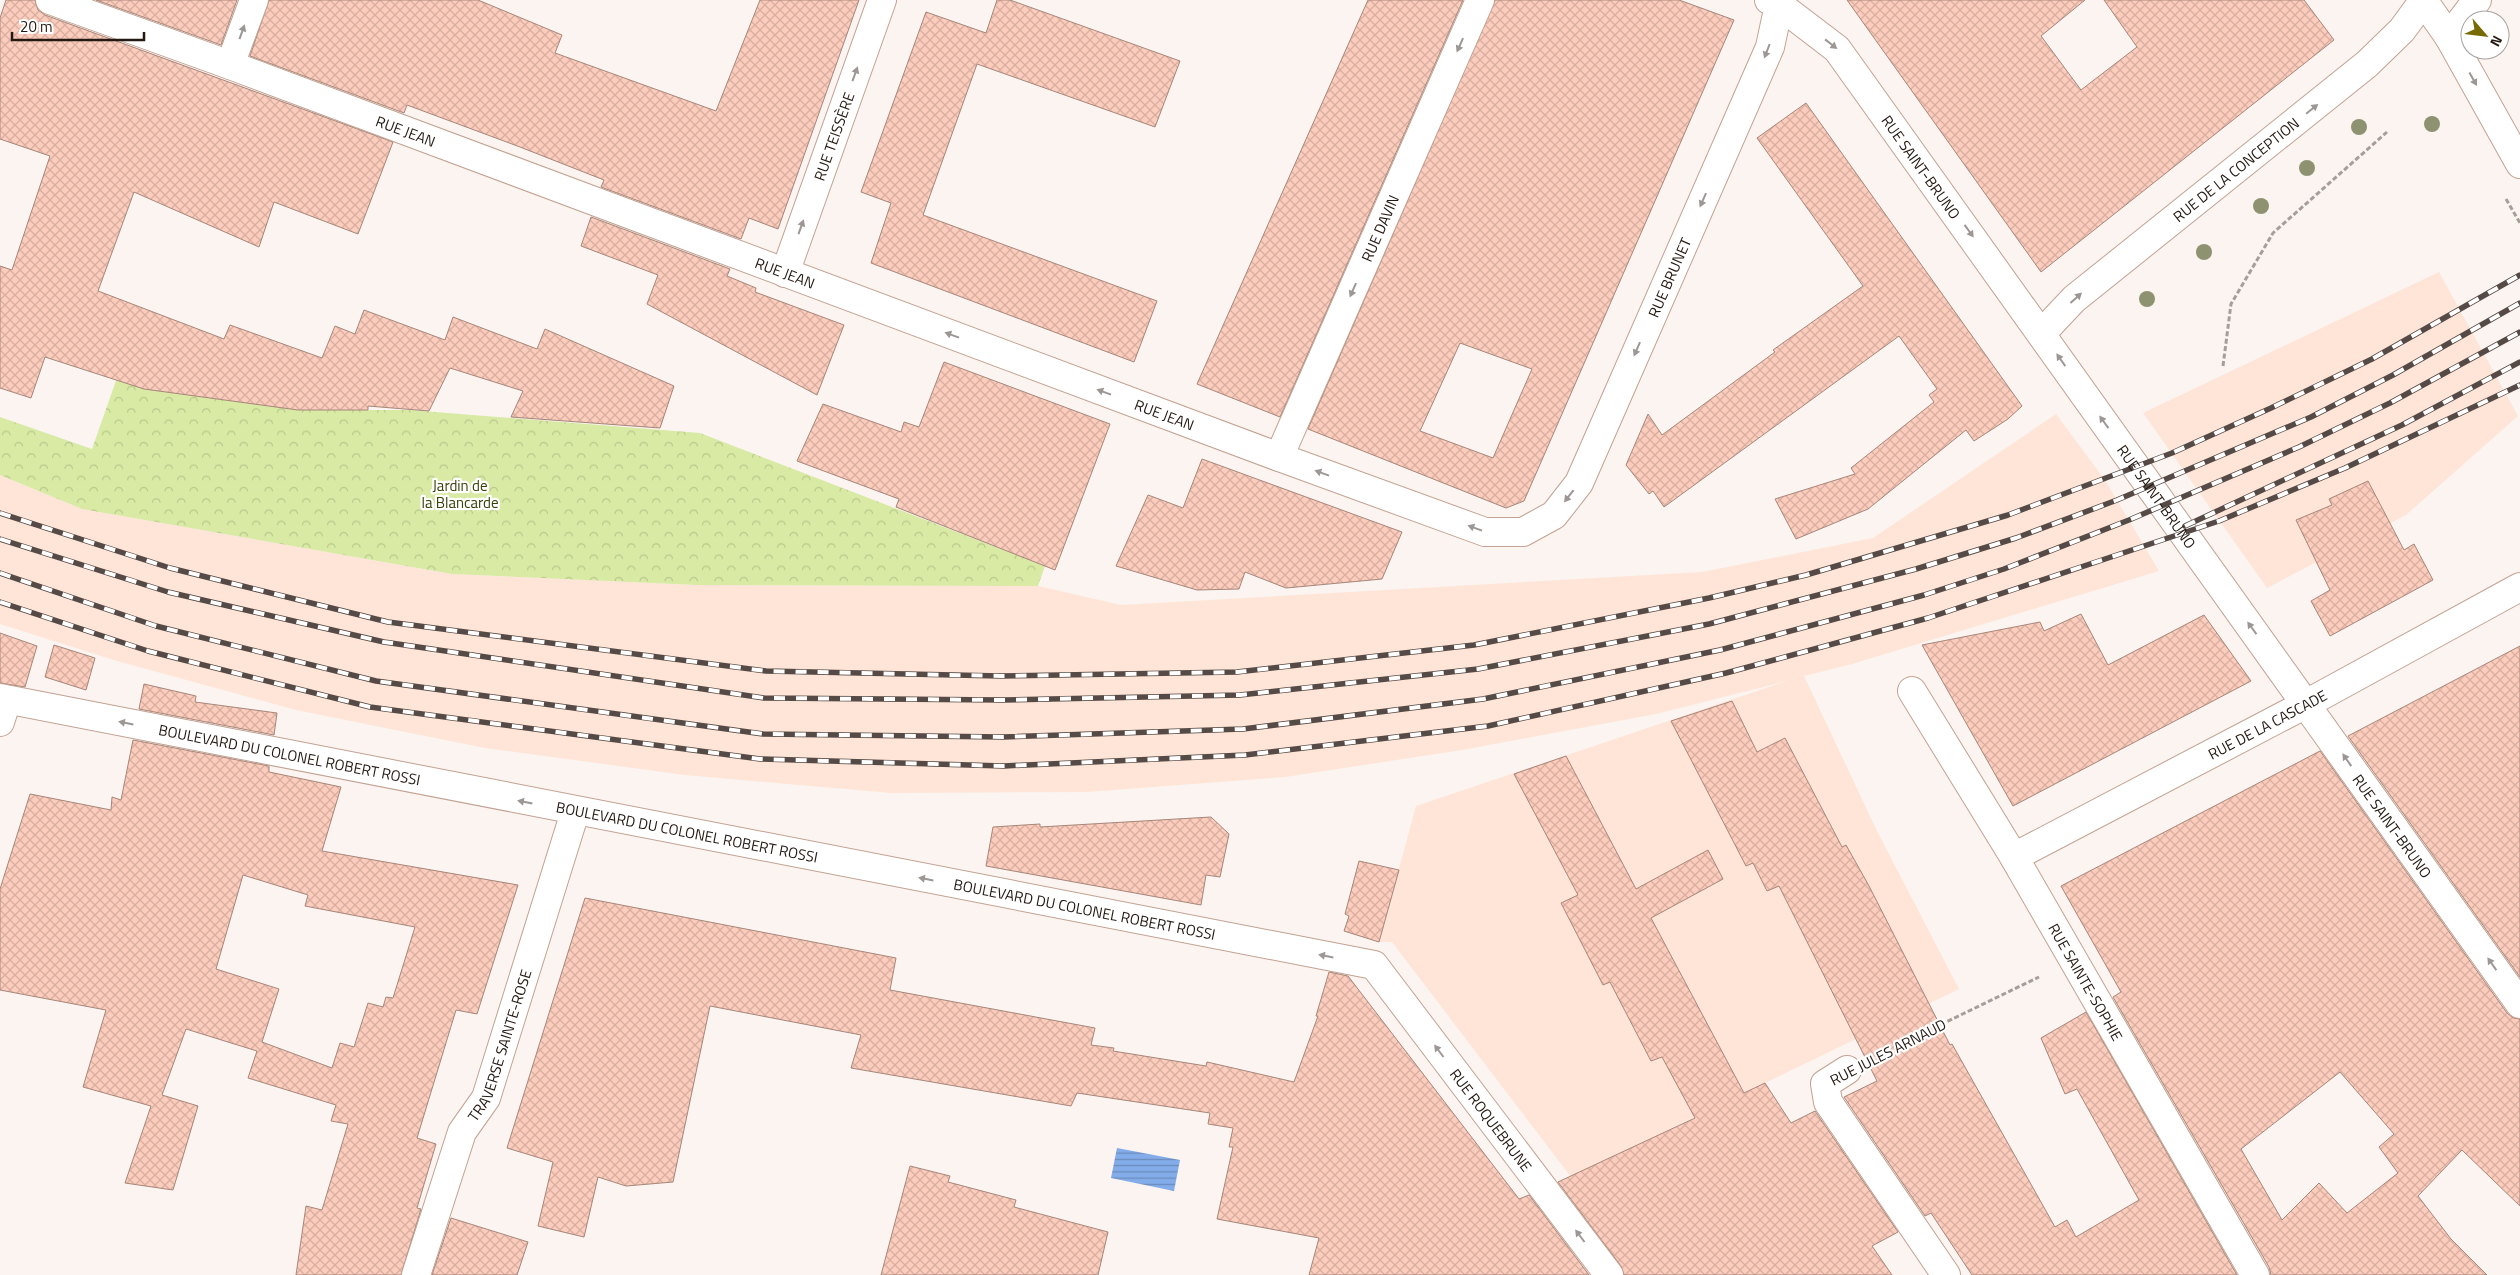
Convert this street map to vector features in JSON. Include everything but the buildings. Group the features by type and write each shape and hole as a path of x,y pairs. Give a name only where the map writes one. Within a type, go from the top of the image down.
{"street":[{"name":"RUE JEAN","path":"50,0 230,65 1279,458 1485,532 1523,532"},
{"path":"230,65 254,0"},
{"name":"RUE TEISSÈRE","path":"785,273 882,0"},
{"name":"RUE DAVIN","path":"1279,458 1480,0"},
{"path":"2423,0 2449,37 2520,164"},
{"name":"RUE DE LA CONCEPTION","path":"2042,333 2074,298 2368,64 2402,30 2423,0"},
{"path":"2449,37 2477,0"},
{"name":"RUE SAINT-BRUNO","path":"1776,1 1837,49 2042,333 2520,1004"},
{"name":"RUE BRUNET","path":"1523,532 1554,515 1579,483 1770,47 1776,1"},
{"name":"RUE DE LA CASCADE","path":"2014,857 2306,704 2520,587"},
{"name":"RUE SAINTE-SOPHIE","path":"1912,691 2014,857 2255,1275"},
{"name":"BOULEVARD DU COLONEL ROBERT ROSSI","path":"2,706 575,812 1374,965"},
{"name":"TRAVERSE SAINTE-ROSE","path":"416,1275 462,1132 486,1098 575,812"},
{"name":"RUE ROQUEBRUNE","path":"1374,965 1609,1275"},
{"name":"RUE JULES ARNAUD","path":"1847,1070 1824,1084 1828,1102 1946,1275"}],"path":[{"path":"2223,366 2231,304 2273,233 2387,132"},
{"name":"RUE JULES ARNAUD","path":"1847,1070 2073,960"}],"shaded area":[{"path":"2439,272 2518,416 2406,515 2267,588 2143,413"},
{"path":"2056,414 2105,480 2159,571 1852,664 1804,676 1877,831 1959,989 1571,1177 1392,942 1379,942 1416,806 1787,681 1656,714 1462,750 1285,777 1087,792 891,793 685,775 485,748 296,710 117,661 0,624 0,475 82,509 452,574 696,585 1038,586 1121,605 1702,572 1873,538"}],"green space":[{"name":"Jardin de la Blancarde","path":"118,375 203,396 303,410 410,410 700,433 1045,566 1038,586 696,585 452,574 82,509 0,475 0,417 92,449"}],"water":[{"path":"1117,1148 1180,1160 1174,1191 1111,1178"}],"railway":[{"path":"0,513 170,568 388,622 766,671 1001,676 1237,672 1474,645 1709,598 1806,575 2008,515 2172,453 2271,408 2372,359 2520,275"},
{"path":"0,539 168,592 384,642 764,698 1003,700 1240,695 1478,669 1709,624 1916,569 2016,538 2117,500 2311,417 2393,375 2520,303"},
{"path":"0,573 156,626 376,681 763,734 1003,737 1243,729 1483,699 1720,650 1924,595 2004,569 2129,520 2299,447 2390,403 2520,332"},
{"path":"2185,526 2402,425 2520,362"},
{"path":"0,602 148,651 370,707 760,759 1004,766 1245,755 1488,726 1726,673 1928,618 2219,521 2345,468 2520,385"}]}
